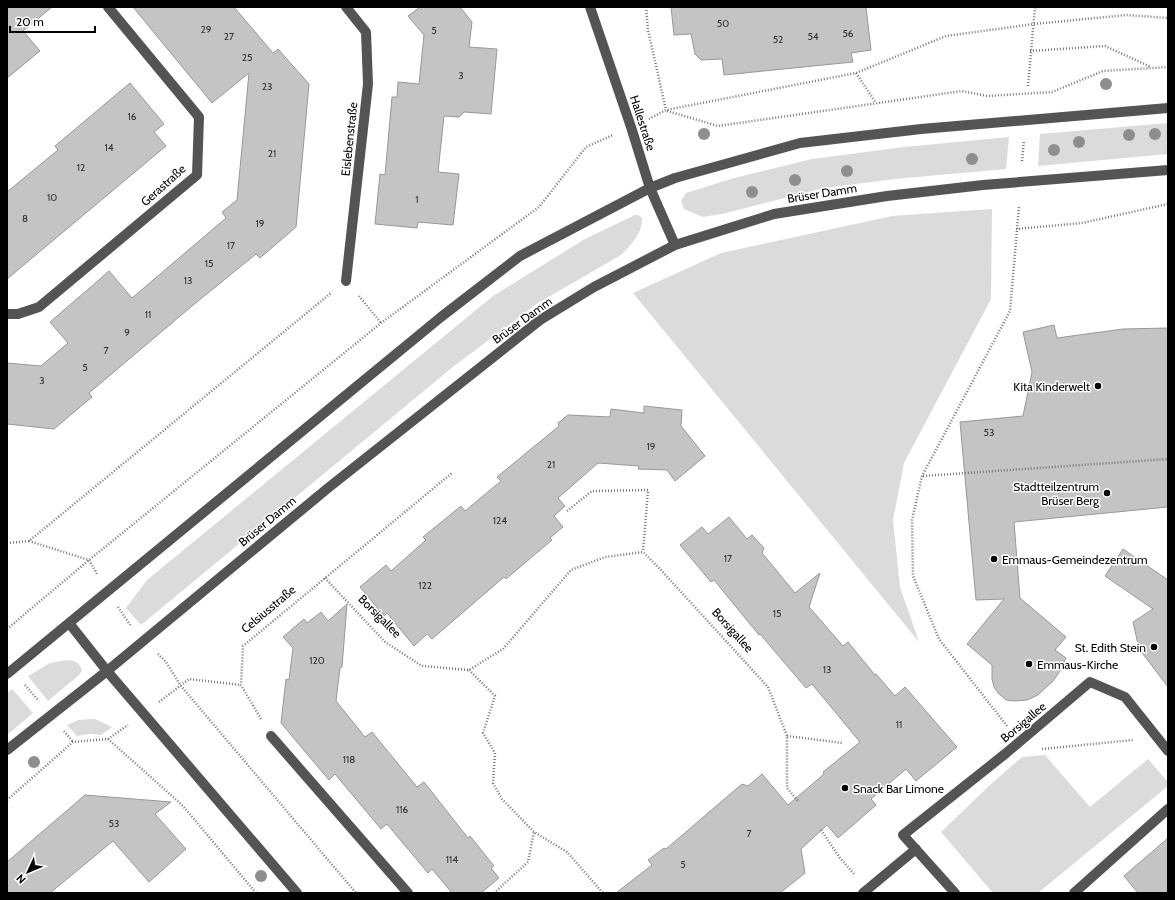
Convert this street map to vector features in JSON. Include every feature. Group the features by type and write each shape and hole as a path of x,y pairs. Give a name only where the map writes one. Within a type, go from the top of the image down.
{"street":[{"name":"Gerastraße","path":"7,314 18,314 39,306 197,175 199,116 108,7"},
{"name":"Eislebenstraße","path":"346,7 366,32 368,84 346,281"},
{"name":"Hallestraße","path":"590,7 650,188 675,245"},
{"path":"7,674 441,317 520,256 650,188 675,178 800,142 921,129 1168,108"},
{"name":"Brüser Damm","path":"7,750 107,671 328,488 540,320 594,288 675,245 774,214 880,197 983,186 1168,170"},
{"path":"69,623 107,671 297,893"},
{"name":"Borsigallee","path":"955,893 903,835 1007,753 1090,682 1125,697 1168,751"},
{"path":"271,736 408,893"},
{"path":"1074,893 1168,809"},
{"path":"866,891 916,849"}],"path":[{"path":"646,7 648,30 666,110"},
{"path":"1028,86 1035,7"},
{"path":"7,628 381,324 539,207 586,147 666,110 856,73 946,36 1034,24 1127,15 1168,18"},
{"path":"1030,51 1105,46 1152,68"},
{"path":"666,110 718,126 962,90 987,96 1052,92 1103,71 1168,67"},
{"path":"856,73 876,103"},
{"path":"1022,161 1024,139"},
{"path":"1016,229 1082,223 1168,204"},
{"path":"1019,206 1010,311 922,476 912,520 913,576 940,639 1020,742"},
{"path":"29,541 346,281 381,324"},
{"path":"922,476 1168,459"},
{"name":"Celsiusstraße","path":"241,684 243,646 452,473"},
{"path":"567,511 592,491 648,490 642,552 605,557 571,570 503,649 469,670 495,696 483,733 495,753 493,783 502,799 534,832 567,852 603,893"},
{"path":"7,543 29,541 89,560 99,577"},
{"name":"Borsigallee","path":"642,552 661,570 768,687 787,736 787,788 798,801"},
{"name":"Borsigallee","path":"325,578 385,642 422,666 469,670"},
{"path":"122,614 134,630"},
{"path":"166,662 181,686 356,893"},
{"path":"172,693 189,679 241,684 271,736"},
{"path":"22,681 43,705"},
{"path":"62,729 73,742"},
{"path":"7,800 73,742 108,739 120,731"},
{"path":"787,736 843,743"},
{"path":"1007,753 1157,738"},
{"path":"108,739 183,806 256,893"},
{"path":"821,830 840,858 866,891"},
{"path":"494,893 528,862 534,832"}],"shaded area":[{"path":"1168,123 1168,154 1038,166 1040,134"},
{"path":"1009,137 1006,169 895,179 824,188 722,214 703,217 684,209 681,201 686,193 734,178 812,159 904,147"},
{"path":"992,209 991,299 904,463 893,520 900,587 919,642 633,293 721,253 892,216"},
{"path":"635,215 642,218 641,229 632,243 621,255 538,303 454,366 141,625 126,608 147,580 493,296 585,239"},
{"path":"67,660 77,662 82,670 79,675 48,701 28,676 50,663"},
{"path":"12,689 33,713 7,735 7,693"},
{"path":"95,719 112,727 101,735 90,734 77,736 67,725 78,720"},
{"path":"1045,755 1090,807 1148,759 1168,782 1168,786 1038,893 993,893 941,832 1022,757"}],"building":[{"path":"7,7 52,7 23,31 40,51 7,78"},
{"path":"133,7 234,7 273,53 278,49 309,84 296,227 260,258 256,254 192,306 89,393 92,397 54,429 7,424 7,363 41,366 68,343 50,322 109,271 132,298 226,218 222,212 237,200 249,73 212,103"},
{"path":"420,7 460,7 472,22 469,47 497,49 491,114 464,112 459,117 444,116 438,172 459,174 453,225 418,222 417,228 375,224 380,174 385,175 392,97 397,97 398,82 419,84 424,35 408,16"},
{"path":"671,7 866,7 871,50 851,53 853,62 724,75 722,59 701,60 695,54 691,34 674,35"},
{"path":"130,83 164,124 154,132 166,146 7,279 7,192 58,150 55,146"},
{"path":"1054,325 1057,338 1123,329 1168,328 1168,507 1014,522 1020,598 1066,637 1055,650 1066,658 1053,681 1038,695 1027,700 1006,700 994,687 992,679 992,665 967,644 1004,599 976,600 960,422 1023,416 1032,372 1023,332"},
{"path":"644,406 682,410 681,426 705,456 675,481 667,470 638,469 639,466 598,463 558,498 565,506 554,516 563,527 550,538 552,540 506,579 504,577 432,639 427,634 414,646 387,613 384,616 360,587 386,565 391,571 426,540 423,537 461,506 465,511 501,481 497,477 559,426 558,423 568,415 610,417 611,409 644,413"},
{"path":"729,517 747,539 752,535 764,548 762,553 795,593 820,573 809,607 843,646 848,642 875,675 876,674 895,696 905,687 957,747 916,781 906,769 871,799 876,805 838,838 827,825 801,849 805,873 780,893 616,893 652,865 648,860 664,848 666,849 742,784 748,786 762,774 788,805 824,774 823,772 860,742 812,684 806,688 760,634 759,635 714,580 711,582 680,545 702,527 708,534"},
{"path":"1123,549 1168,580 1168,687 1143,654 1137,640 1133,622 1153,609 1105,576"},
{"path":"347,604 342,667 340,668 336,701 365,737 372,732 417,787 424,782 468,838 470,836 494,866 491,868 499,878 481,893 452,893 432,869 428,873 387,824 381,829 335,774 329,780 281,723 286,679 289,680 293,648 283,637 304,619 307,623 321,612 328,621"},
{"path":"85,795 171,802 155,814 186,849 149,882 113,841 50,893 7,893 7,862"},
{"path":"1168,838 1168,893 1138,893 1124,876"}],"place":[{"name":"Kita Kinderwelt","path":"1098,386"},
{"name":"Stadtteilzentrum Brüser Berg","path":"1107,493"},
{"name":"Emmaus-Gemeindezentrum","path":"994,559"},
{"name":"St. Edith Stein","path":"1154,647"},
{"name":"Emmaus-Kirche","path":"1029,664"},
{"name":"Snack Bar Limone","path":"845,788"}]}
